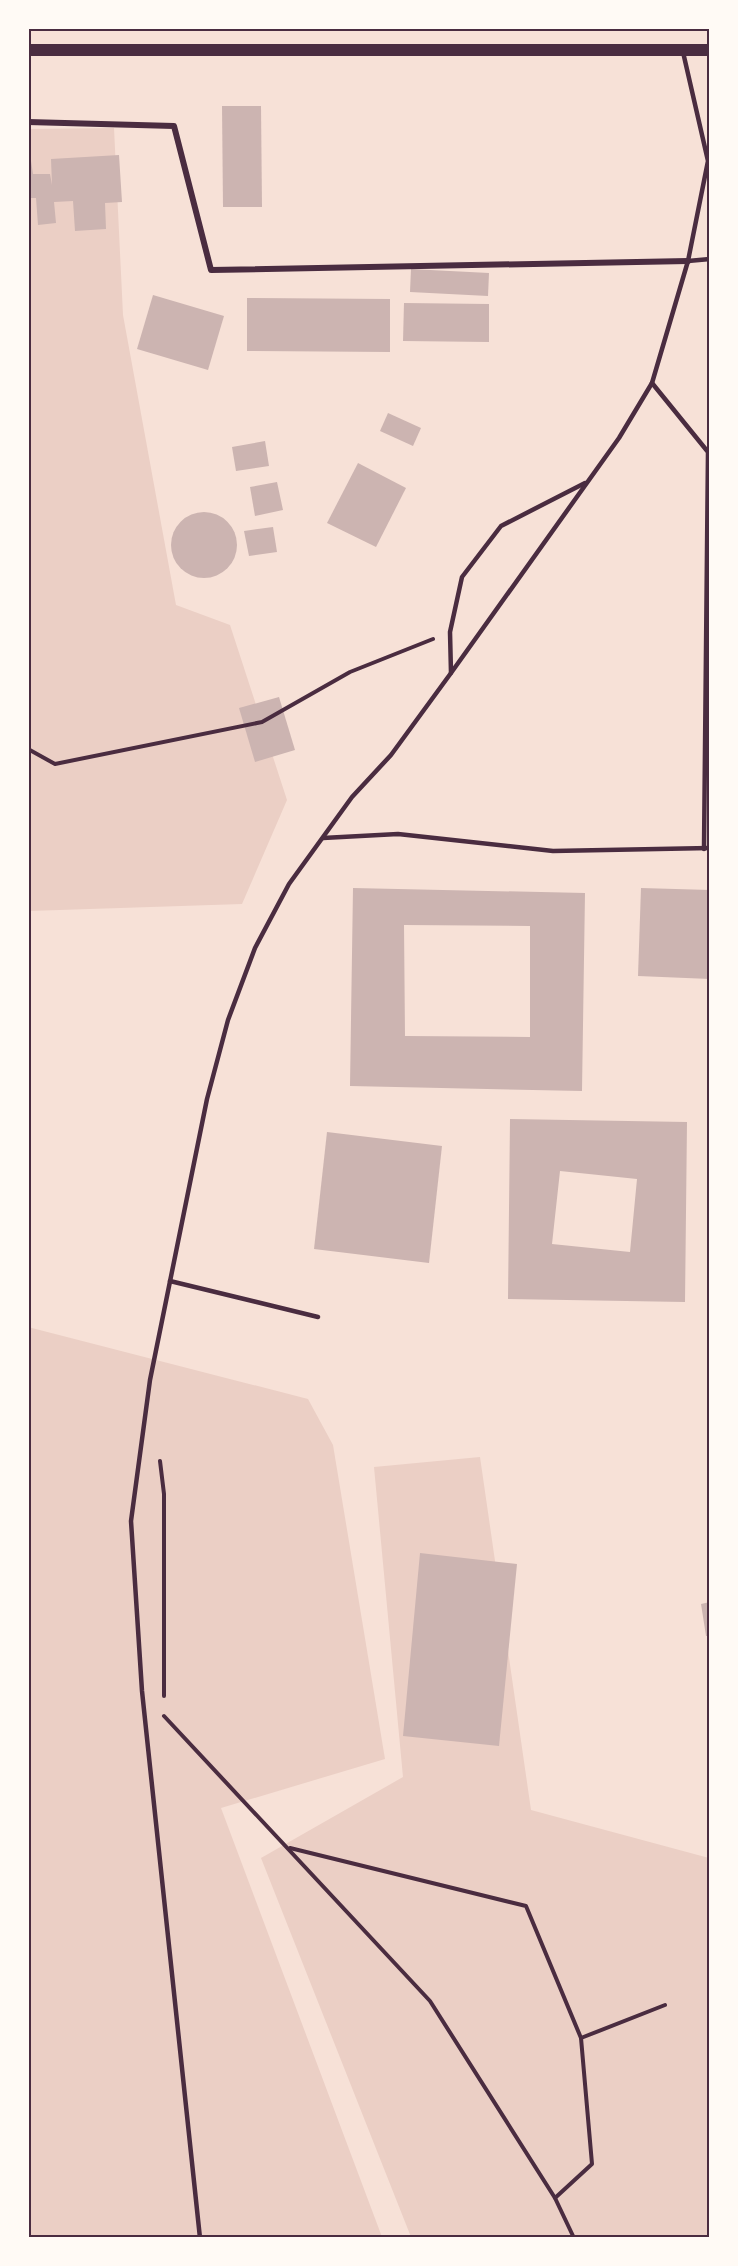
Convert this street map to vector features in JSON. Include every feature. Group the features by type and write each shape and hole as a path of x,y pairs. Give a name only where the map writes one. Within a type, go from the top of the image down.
{"main road":[{"path":"28,50 710,51"}],"street":[{"path":"28,122 174,126 211,270 688,261"}],"lane":[{"path":"200,2238 142,1691 131,1521 150,1380 207,1099 228,1020 255,948 290,884 352,797 390,755 451,673 619,438 652,383 688,261 708,161 683,52"},
{"path":"688,261 710,259"},
{"path":"323,838 398,834 553,851 707,848 708,452 652,383"},
{"path":"451,673 450,632 462,577 501,526 587,482"},
{"path":"170,1281 318,1317"}],"path":[{"path":"28,749 55,764 262,722 350,672 450,632"},
{"path":"160,1460 164,1494 164,1716 430,2001 555,2198 574,2238"},
{"path":"287,1847 526,1906 582,2038 592,2164 555,2198"},
{"path":"582,2038 665,2005"}],"shaded area":[{"path":"114,128 123,315 176,605 230,625 287,800 242,904 29,911 28,129"},
{"path":"28,1327 308,1399 333,1445 385,1759 221,1808 382,2237 29,2237"},
{"path":"480,1457 531,1810 709,1858 709,2237 411,2237 261,1858 403,1777 374,1467"}],"building":[{"path":"222,106 261,106 262,207 223,207"},
{"path":"28,141 33,174 50,174 52,185 51,159 119,155 122,202 105,203 106,229 75,231 73,201 54,202 56,223 38,225 36,198 28,198"},
{"path":"411,269 489,273 488,296 410,292"},
{"path":"153,295 224,316 208,370 137,349"},
{"path":"247,298 390,299 390,352 247,351"},
{"path":"404,303 489,304 489,342 403,341"},
{"path":"388,413 421,428 413,446 380,431"},
{"path":"265,441 269,466 236,471 232,447"},
{"path":"358,463 406,488 376,547 327,523"},
{"path":"277,482 283,510 255,516 250,487"},
{"path":"198,512 210,512 222,517 232,527 237,545 235,558 222,573 210,578 198,578 186,573 176,563 171,551 171,539 176,527 186,517"},
{"path":"273,527 277,552 249,556 244,531"},
{"path":"279,697 295,750 255,762 239,708"},
{"path":"353,888 585,893 582,1091 350,1086","holes":["404,925 530,926 530,1037 405,1036"]},
{"path":"641,888 710,890 710,979 638,976"},
{"path":"510,1119 687,1122 685,1302 508,1299","holes":["560,1171 637,1179 630,1252 552,1244"]},
{"path":"327,1132 442,1146 429,1263 314,1249"},
{"path":"420,1553 517,1564 499,1746 403,1736"},
{"path":"710,1602 710,1636 706,1636 701,1604"}]}
